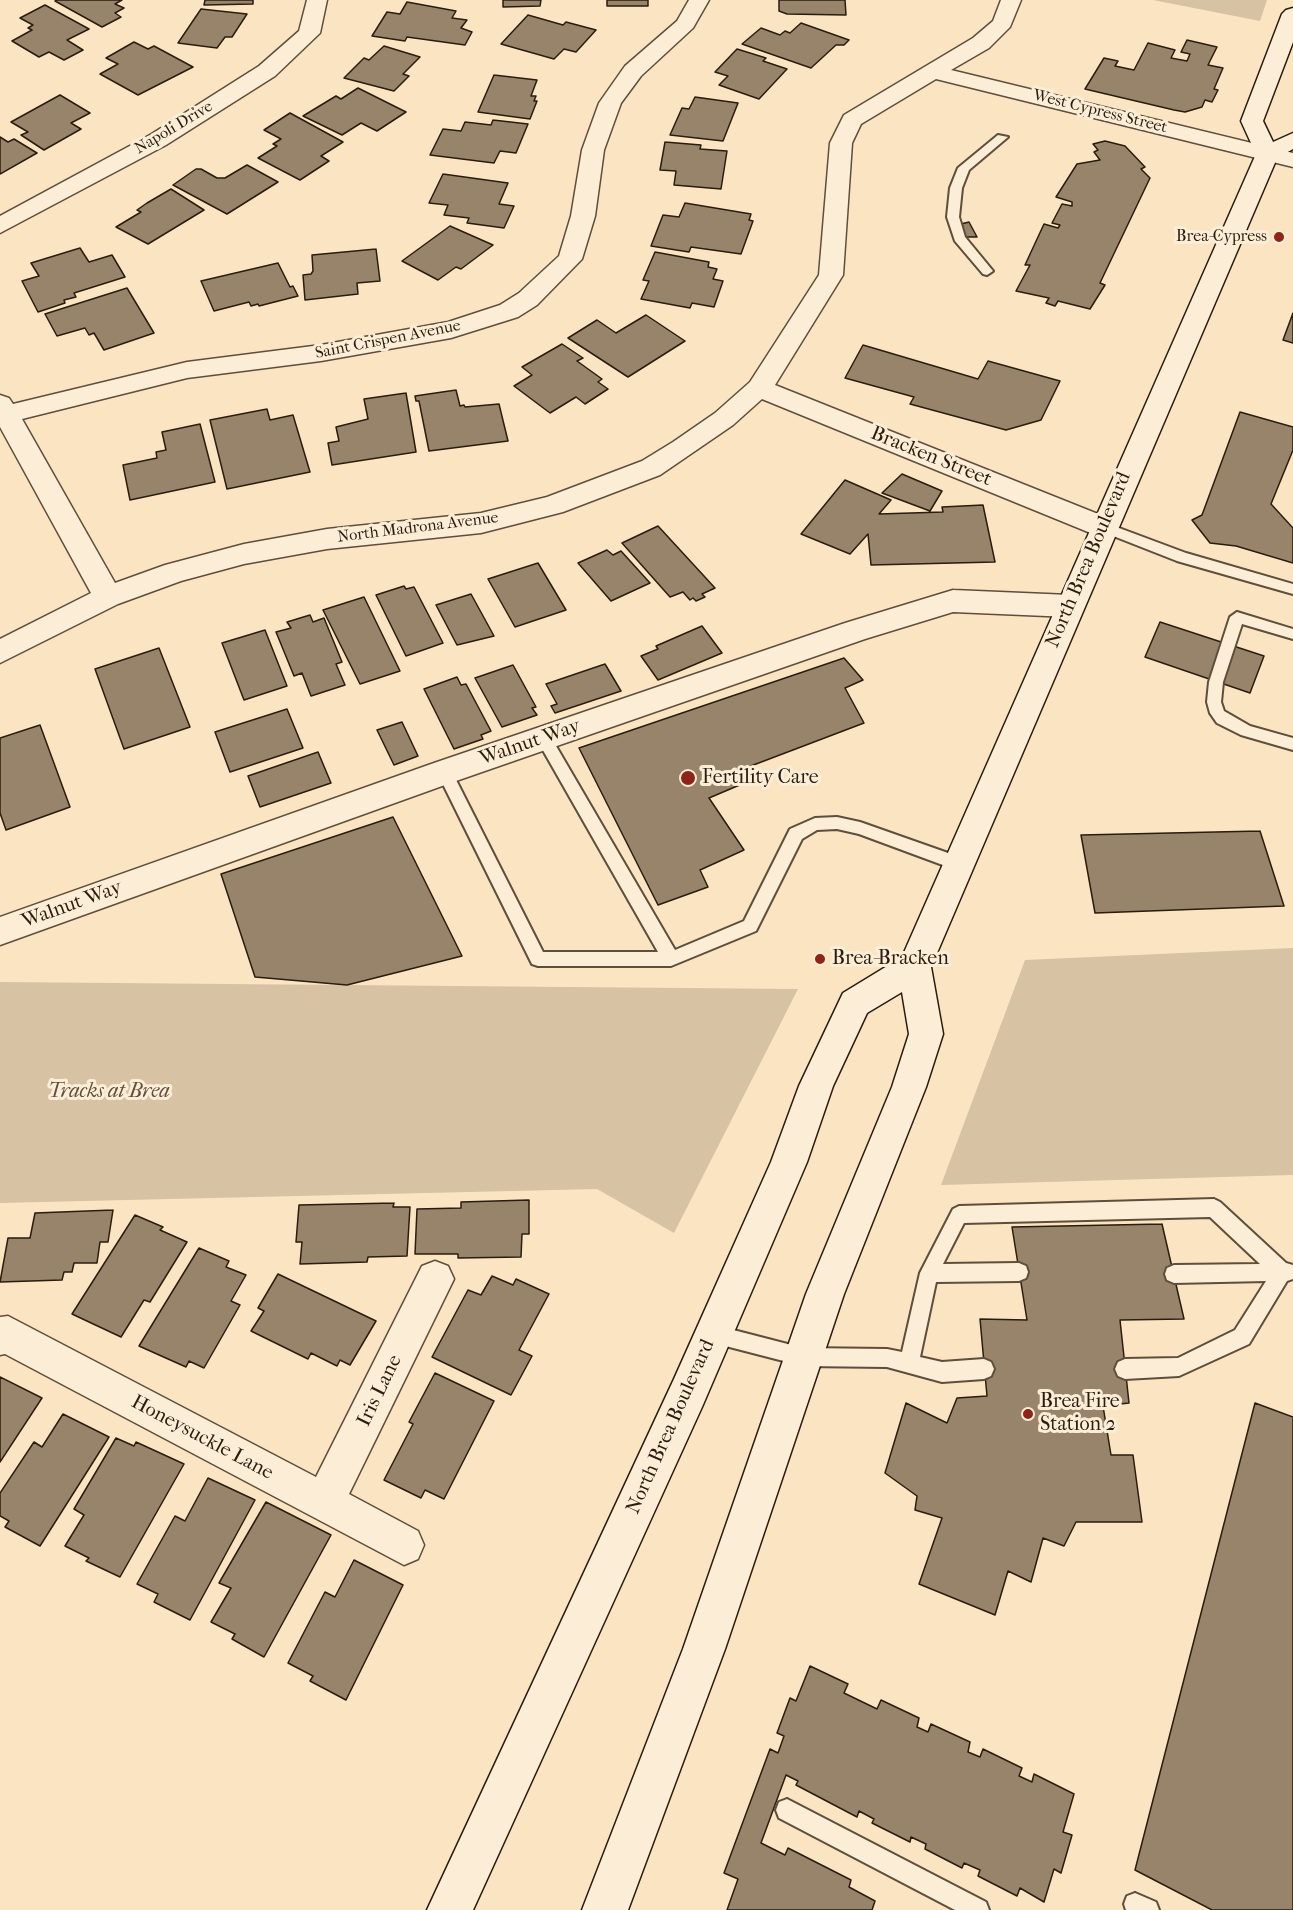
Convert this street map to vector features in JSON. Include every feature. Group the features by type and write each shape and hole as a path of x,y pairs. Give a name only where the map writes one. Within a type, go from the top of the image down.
{"street":[{"name":"Napoli Drive","path":"0,226 158,140 267,71 309,33 317,0"},
{"name":"Saint Crispen Avenue","path":"2,412 187,370 321,353 451,330 509,311 542,286 570,259 583,216 593,150 610,103 633,71 686,24 699,0"},
{"name":"North Madrona Avenue","path":"0,652 108,597 175,572 243,554 327,539 482,523 553,505 651,468 724,419 759,388 792,340 831,275 841,143 852,120 981,43 1003,23 1011,0"},
{"path":"1293,14 1252,121 1267,154 1293,140"},
{"name":"West Cypress Street","path":"933,72 1293,160"},
{"name":"North Brea Boulevard","path":"450,1910 714,1334 789,1162 816,1086 855,1003 914,967 1103,527 1267,154"},
{"name":"Bracken Street","path":"759,388 1103,527"},
{"path":"2,412 108,597"},
{"name":"Walnut Way","path":"0,931 445,772 953,601 1070,606"},
{"path":"605,1910 704,1649 802,1357 909,1087 926,1034 914,967"},
{"name":"Iris Lane","path":"324,1503 435,1279"},
{"name":"Honeysuckle Lane","path":"0,1336 8,1335 404,1545"}],"lane":[{"path":"987,271 959,238 953,217 956,188 964,168 1002,137"},
{"path":"1103,527 1182,557 1293,589"},
{"path":"1293,634 1237,617 1216,682 1214,702 1217,713 1222,719 1246,731 1293,744"},
{"path":"544,738 671,959"},
{"path":"445,772 538,959 671,959 750,926 796,834 815,824 837,823 860,828 959,864"},
{"path":"909,1364 929,1274 960,1215 1214,1208 1288,1272"},
{"path":"929,1274 1019,1272"},
{"path":"1174,1274 1288,1272"},
{"path":"1125,1369 1179,1367 1242,1337 1288,1272"},
{"path":"714,1334 802,1357 887,1358 942,1372 984,1370"},
{"path":"787,1810 978,1910"}],"green space":[{"path":"1153,0 1267,0 1260,21"},
{"path":"1293,948 1293,1175 941,1185 1025,960"},
{"name":"Tracks at Brea","path":"0,982 798,989 674,1233 597,1189 0,1203"}],"building":[{"path":"122,0 115,4 124,8 115,13 121,17 102,27 55,1"},
{"path":"205,0 253,0 253,4 204,5"},
{"path":"503,0 541,0 540,6 503,7"},
{"path":"607,0 648,0 648,6 607,6"},
{"path":"779,0 845,0 846,15 787,14 779,11"},
{"path":"407,2 456,11 452,18 467,20 461,28 472,32 465,45 407,37 405,41 372,36 387,12 400,14"},
{"path":"45,5 89,29 67,40 83,50 64,60 49,52 39,57 12,41 32,30 28,28 33,25 20,18"},
{"path":"201,9 247,14 232,37 225,37 217,48 178,43"},
{"path":"528,15 563,25 566,22 596,30 576,52 564,49 554,59 501,44"},
{"path":"801,23 849,40 844,45 836,45 811,68 742,44 761,28 780,35 785,31 790,33"},
{"path":"1187,40 1217,47 1208,65 1223,68 1214,89 1218,90 1212,102 1205,100 1202,107 1185,112 1085,89 1104,58 1118,61 1115,66 1134,70 1148,43 1175,50 1171,58 1187,61 1190,54 1181,52"},
{"path":"134,42 148,49 154,46 193,67 138,95 100,74 118,64 106,58"},
{"path":"384,46 420,57 403,74 409,76 394,91 344,78 364,58 369,60"},
{"path":"737,49 766,58 763,61 787,69 759,99 719,85 728,76 715,72"},
{"path":"494,75 537,80 531,96 536,96 534,101 537,101 530,119 478,112"},
{"path":"358,88 406,112 377,131 361,123 342,135 303,116 336,96 341,99"},
{"path":"60,95 90,113 71,123 81,129 44,150 21,135 28,132 11,122"},
{"path":"695,97 738,103 723,141 670,135 682,108 689,109"},
{"path":"290,113 343,142 321,156 329,161 300,180 258,158 277,146 273,144 281,139 264,130"},
{"path":"493,120 528,124 516,153 500,151 494,163 430,155 443,129 461,131 465,122 491,125"},
{"path":"0,137 8,142 14,139 37,153 0,174"},
{"path":"1105,141 1125,146 1145,167 1141,169 1150,178 1100,283 1105,285 1090,309 1058,301 1055,306 1046,303 1049,298 1016,291 1030,265 1025,265 1044,224 1058,228 1060,225 1052,223 1062,204 1072,206 1072,202 1056,197 1077,164 1100,160 1094,152 1098,150 1093,144"},
{"path":"665,142 701,145 700,149 727,151 721,189 674,185 676,171 660,170"},
{"path":"247,165 278,182 227,214 173,185 196,169 201,169 217,178 225,178"},
{"path":"443,174 508,183 499,204 514,206 504,228 467,223 469,218 444,215 448,205 429,203"},
{"path":"171,189 204,210 148,244 116,227 141,212 137,210 147,203"},
{"path":"685,203 751,214 749,220 753,221 741,254 691,247 689,252 651,246 663,215 679,217"},
{"path":"969,222 977,237 964,237 957,225"},
{"path":"450,226 493,245 461,269 456,267 438,280 402,261"},
{"path":"80,248 89,262 112,255 125,277 74,293 76,297 64,300 65,303 38,312 22,281 39,276 31,263"},
{"path":"376,249 380,281 357,283 358,294 305,300 303,275 311,274 313,271 312,255"},
{"path":"655,252 709,262 708,267 717,269 713,279 723,281 714,307 692,303 690,308 641,299 649,281 643,280"},
{"path":"278,263 290,287 293,286 298,296 259,306 258,304 251,306 249,302 214,311 201,281"},
{"path":"127,288 154,333 104,350 94,333 89,335 85,328 57,336 45,314"},
{"path":"1293,313 1293,343 1283,340"},
{"path":"646,315 685,341 628,377 568,338 597,320 616,333"},
{"path":"562,344 583,358 577,361 602,379 598,382 608,389 585,404 576,397 550,413 514,386 532,375 522,367"},
{"path":"863,345 978,379 988,361 1060,381 1041,420 1006,430 910,404 914,397 845,378"},
{"path":"456,390 460,406 499,404 508,441 429,451 419,401 416,401 415,396"},
{"path":"406,393 416,452 332,465 328,443 339,441 336,427 368,419 364,399"},
{"path":"267,409 270,420 293,415 310,472 227,489 210,420"},
{"path":"1240,412 1293,427 1293,450 1271,504 1293,528 1293,563 1236,546 1210,543 1192,520 1202,515"},
{"path":"200,424 215,482 130,500 123,465 157,458 156,452 166,450 162,432"},
{"path":"902,474 942,491 930,511 882,493"},
{"path":"845,480 891,500 879,514 943,512 942,507 983,505 995,562 871,565 868,534 850,554 801,534"},
{"path":"658,526 715,588 702,594 705,597 696,601 693,598 690,600 683,592 670,597 622,543"},
{"path":"607,550 613,555 621,551 650,583 611,601 578,563"},
{"path":"538,563 566,610 515,627 488,579"},
{"path":"404,586 406,589 414,587 443,643 406,656 376,595"},
{"path":"471,594 494,636 457,645 436,605"},
{"path":"364,597 400,671 360,684 323,610"},
{"path":"310,615 313,622 324,618 342,662 336,664 345,685 311,696 302,673 294,676 276,632 291,628 287,622"},
{"path":"1160,622 1264,656 1250,693 1145,657"},
{"path":"702,626 722,653 658,680 641,656 658,649 656,646"},
{"path":"265,630 287,686 244,700 222,643"},
{"path":"159,648 190,727 124,749 95,669"},
{"path":"844,658 863,680 845,688 864,723 735,772 742,784 709,798 744,850 700,870 708,887 658,905 579,748"},
{"path":"605,664 621,691 555,713 551,706 557,704 546,684"},
{"path":"513,665 536,707 532,708 537,715 502,727 475,678"},
{"path":"457,677 461,685 466,684 491,731 481,735 483,739 454,749 424,689"},
{"path":"287,709 303,748 230,772 215,732"},
{"path":"402,722 418,756 394,765 377,730"},
{"path":"40,725 70,807 6,830 0,813 0,738"},
{"path":"318,752 331,783 260,807 248,776"},
{"path":"393,817 462,956 347,985 255,977 221,874"},
{"path":"1260,831 1284,906 1095,913 1081,835"},
{"path":"529,1200 529,1234 522,1234 521,1257 458,1258 458,1254 415,1254 417,1209 461,1208 461,1202"},
{"path":"394,1203 393,1207 410,1207 407,1256 368,1257 367,1262 300,1264 302,1242 296,1242 299,1205"},
{"path":"113,1210 108,1242 100,1242 97,1263 74,1263 72,1272 64,1272 62,1280 0,1282 8,1238 30,1238 35,1213"},
{"path":"135,1215 163,1227 160,1230 187,1242 150,1302 144,1300 121,1337 72,1314"},
{"name":"Brea Fire Station 2","path":"1162,1224 1184,1319 1120,1320 1129,1403 1103,1406 1111,1455 1133,1455 1142,1522 1076,1522 1064,1546 1043,1538 1031,1582 1008,1571 995,1615 919,1584 942,1518 915,1510 917,1496 885,1473 906,1403 947,1423 957,1398 987,1396 980,1319 1027,1320 1012,1227"},
{"path":"199,1248 229,1261 226,1267 246,1275 231,1301 240,1305 204,1368 189,1361 186,1367 139,1346"},
{"path":"278,1274 376,1321 350,1365 340,1360 337,1366 311,1353 308,1359 251,1331 264,1311 258,1308"},
{"path":"492,1276 513,1285 516,1279 549,1294 519,1350 532,1356 511,1395 432,1357 468,1290 481,1295"},
{"path":"435,1373 494,1401 444,1499 425,1490 421,1498 384,1480 413,1424 409,1422"},
{"path":"0,1377 42,1398 0,1462"},
{"path":"1255,1403 1293,1417 1293,1910 1212,1910 1135,1870"},
{"path":"63,1414 109,1437 40,1546 5,1527 9,1521 0,1516 0,1493 34,1442 42,1447"},
{"path":"116,1438 134,1446 136,1442 184,1464 120,1577 86,1561 89,1558 65,1546 84,1515 74,1509"},
{"path":"208,1478 255,1500 190,1620 154,1602 158,1594 137,1584 175,1516 185,1521"},
{"path":"266,1502 331,1535 264,1657 232,1639 235,1634 211,1622 231,1588 219,1583"},
{"path":"354,1560 403,1585 346,1700 310,1681 313,1676 288,1663 325,1592 335,1597"},
{"path":"810,1666 848,1684 844,1693 877,1709 881,1700 919,1718 917,1727 928,1732 931,1724 970,1742 968,1752 980,1757 983,1749 1022,1768 1019,1776 1032,1782 1034,1774 1074,1794 1063,1832 1072,1835 1061,1873 1054,1869 1044,1902 1020,1888 1017,1896 978,1876 980,1870 964,1863 962,1868 925,1849 926,1844 911,1837 910,1842 872,1823 874,1819 859,1811 857,1817 796,1785 798,1781 786,1775 761,1843 785,1855 788,1848 851,1880 849,1887 875,1901 872,1910 727,1910 738,1879 724,1873 770,1749 778,1753 784,1736 777,1733 790,1698 796,1701"}],"place":[{"name":"Brea-Cypress","path":"1279,237"},
{"name":"Fertility Care","path":"688,778"},
{"name":"Brea-Bracken","path":"820,959"},
{"name":"Brea Fire Station 2","path":"1028,1414"}]}
